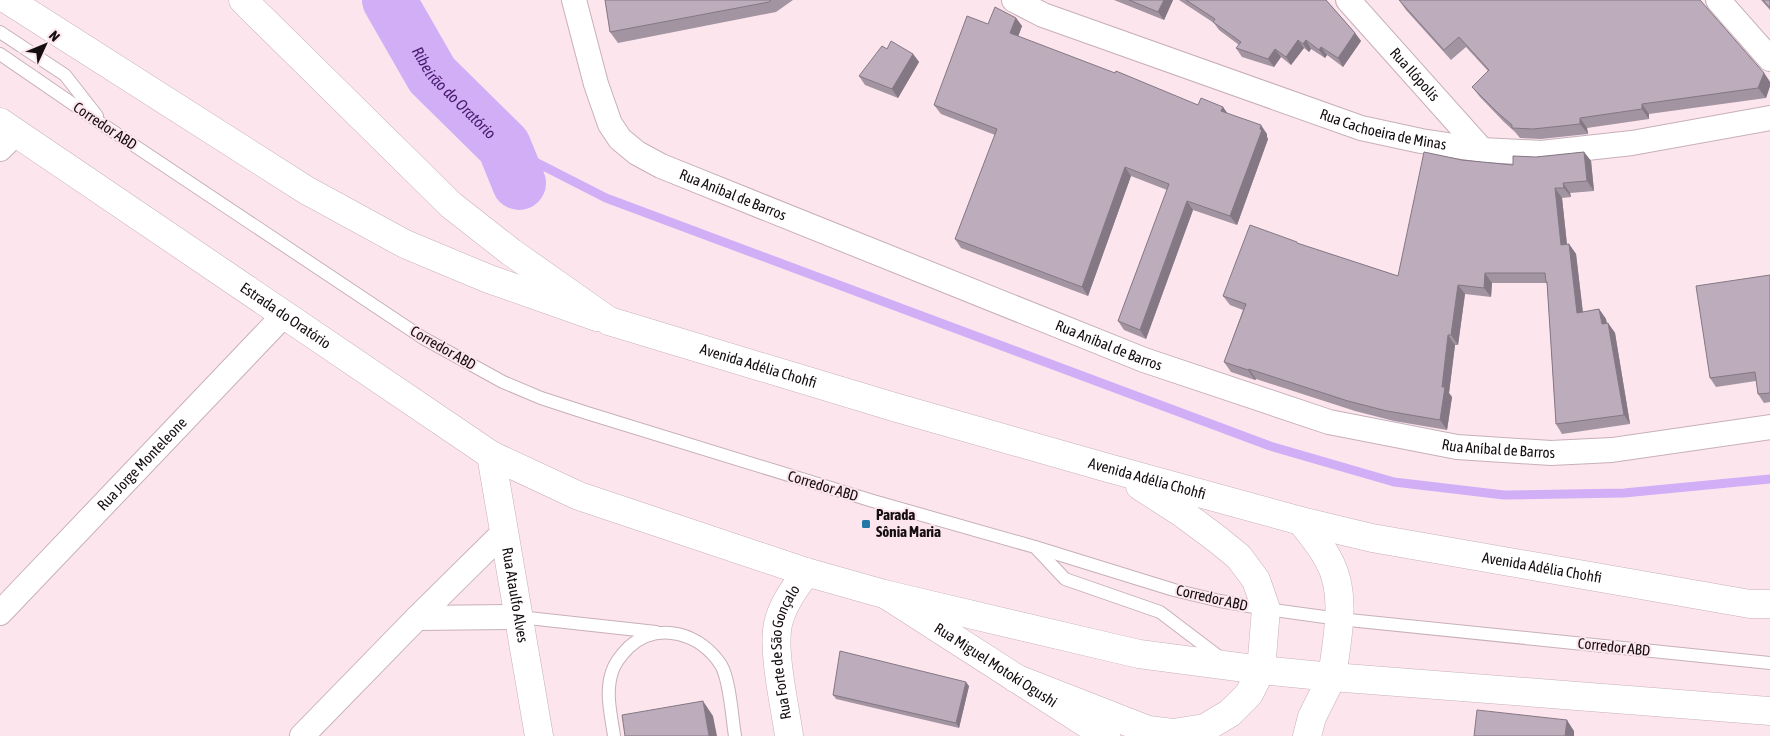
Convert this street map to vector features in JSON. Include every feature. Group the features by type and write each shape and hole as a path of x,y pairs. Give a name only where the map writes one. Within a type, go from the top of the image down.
{"main road":[{"name":"Avenida Adélia Chohfi","path":"8,0 306,190 406,244 489,279 609,321 894,407 1301,521 1372,538 1750,604 1770,604"},
{"path":"244,0 451,205 511,252 609,321"},
{"name":"Estrada do Oratório","path":"5,135 284,314 490,455 579,496 806,572"},
{"name":"Rua Ataulfo Alves","path":"490,455 539,736"},
{"path":"1015,678 1148,730 1173,733 1205,728 1230,713 1249,694 1261,670 1266,609 1256,580 1239,557 1182,513 1108,468"},
{"path":"1301,521 1328,559 1338,582 1339,619 1332,677 1312,717 1307,736"},
{"path":"806,572 884,594 1139,654 1232,667 1332,677 1770,711"},
{"name":"Rua Forte de São Gonçalo","path":"790,736 777,651 778,624 786,602 806,572"},
{"name":"Rua Miguel Motoki Ogushi","path":"884,594 1106,736"}],"street":[{"name":"Rua Aníbal de Barros","path":"574,0 596,84 610,124 620,139 637,153 670,170 1144,360 1329,422 1458,447 1551,453 1612,450 1770,427"},
{"name":"Rua Cachoeira de Minas","path":"1014,0 1043,15 1361,128 1421,141 1482,150 1541,153 1632,142 1770,118"},
{"name":"Rua Ilópolis","path":"1348,0 1482,150"},
{"path":"1718,0 1770,60"},
{"name":"Rua Jorge Monteleone","path":"0,613 284,314"},
{"path":"302,736 504,532"},
{"path":"417,618 519,618"}],"lane":[{"path":"0,32 65,75 104,126"},
{"name":"Corredor ABD","path":"0,54 104,126 423,338 503,382 541,398 873,501 1035,546 1174,590 1266,609 1339,619 1770,663"},
{"path":"1035,546 1068,582 1160,612 1232,667"},
{"path":"519,618 672,632 692,638 710,650 722,667 735,736"},
{"path":"614,736 608,688 612,670 621,654 635,642 656,632"}],"building":[{"path":"605,0 771,0 769,2 610,32"},
{"path":"1129,0 1164,0 1158,12"},
{"path":"1186,0 1326,0 1355,33 1338,58 1321,47 1319,50 1306,40 1303,44 1298,40 1286,57 1275,49 1268,59 1236,48 1241,42 1213,22 1215,19"},
{"path":"1399,0 1700,0 1764,73 1758,88 1642,104 1642,109 1580,118 1580,124 1533,129 1512,128 1512,125 1472,87 1489,70 1459,37 1444,50"},
{"path":"1763,0 1770,0 1770,8"},
{"path":"995,7 1016,18 1010,33 1115,73 1116,71 1198,105 1201,98 1223,107 1221,111 1261,125 1260,129 1262,130 1230,216 1187,201 1140,330 1118,321 1169,184 1125,167 1082,287 955,239 997,129 934,105 967,16 988,24"},
{"path":"891,41 913,54 892,89 859,76 882,46 887,49"},
{"path":"1424,152 1462,160 1513,165 1513,156 1536,157 1584,152 1587,181 1563,183 1564,188 1555,188 1561,245 1569,244 1577,313 1599,309 1602,324 1608,323 1624,415 1556,424 1545,273 1485,273 1484,288 1458,285 1451,335 1448,335 1442,387 1445,387 1440,420 1387,411 1348,401 1224,362 1246,304 1223,296 1250,225 1297,243 1398,276"},
{"path":"1770,275 1770,393 1758,394 1755,372 1710,378 1696,286"},
{"path":"840,651 966,682 956,723 833,695"},
{"path":"703,701 709,736 625,736 622,715"},
{"path":"1477,710 1567,720 1565,736 1474,736"}],"waterway":[{"name":"Ribeirão do Oratório","path":"389,0 432,75 504,146 519,183"},
{"path":"504,146 606,198 1270,446 1394,482 1504,495 1624,493 1770,479"}],"place":[{"name":"Parada Sônia Maria","path":"866,524"}]}
